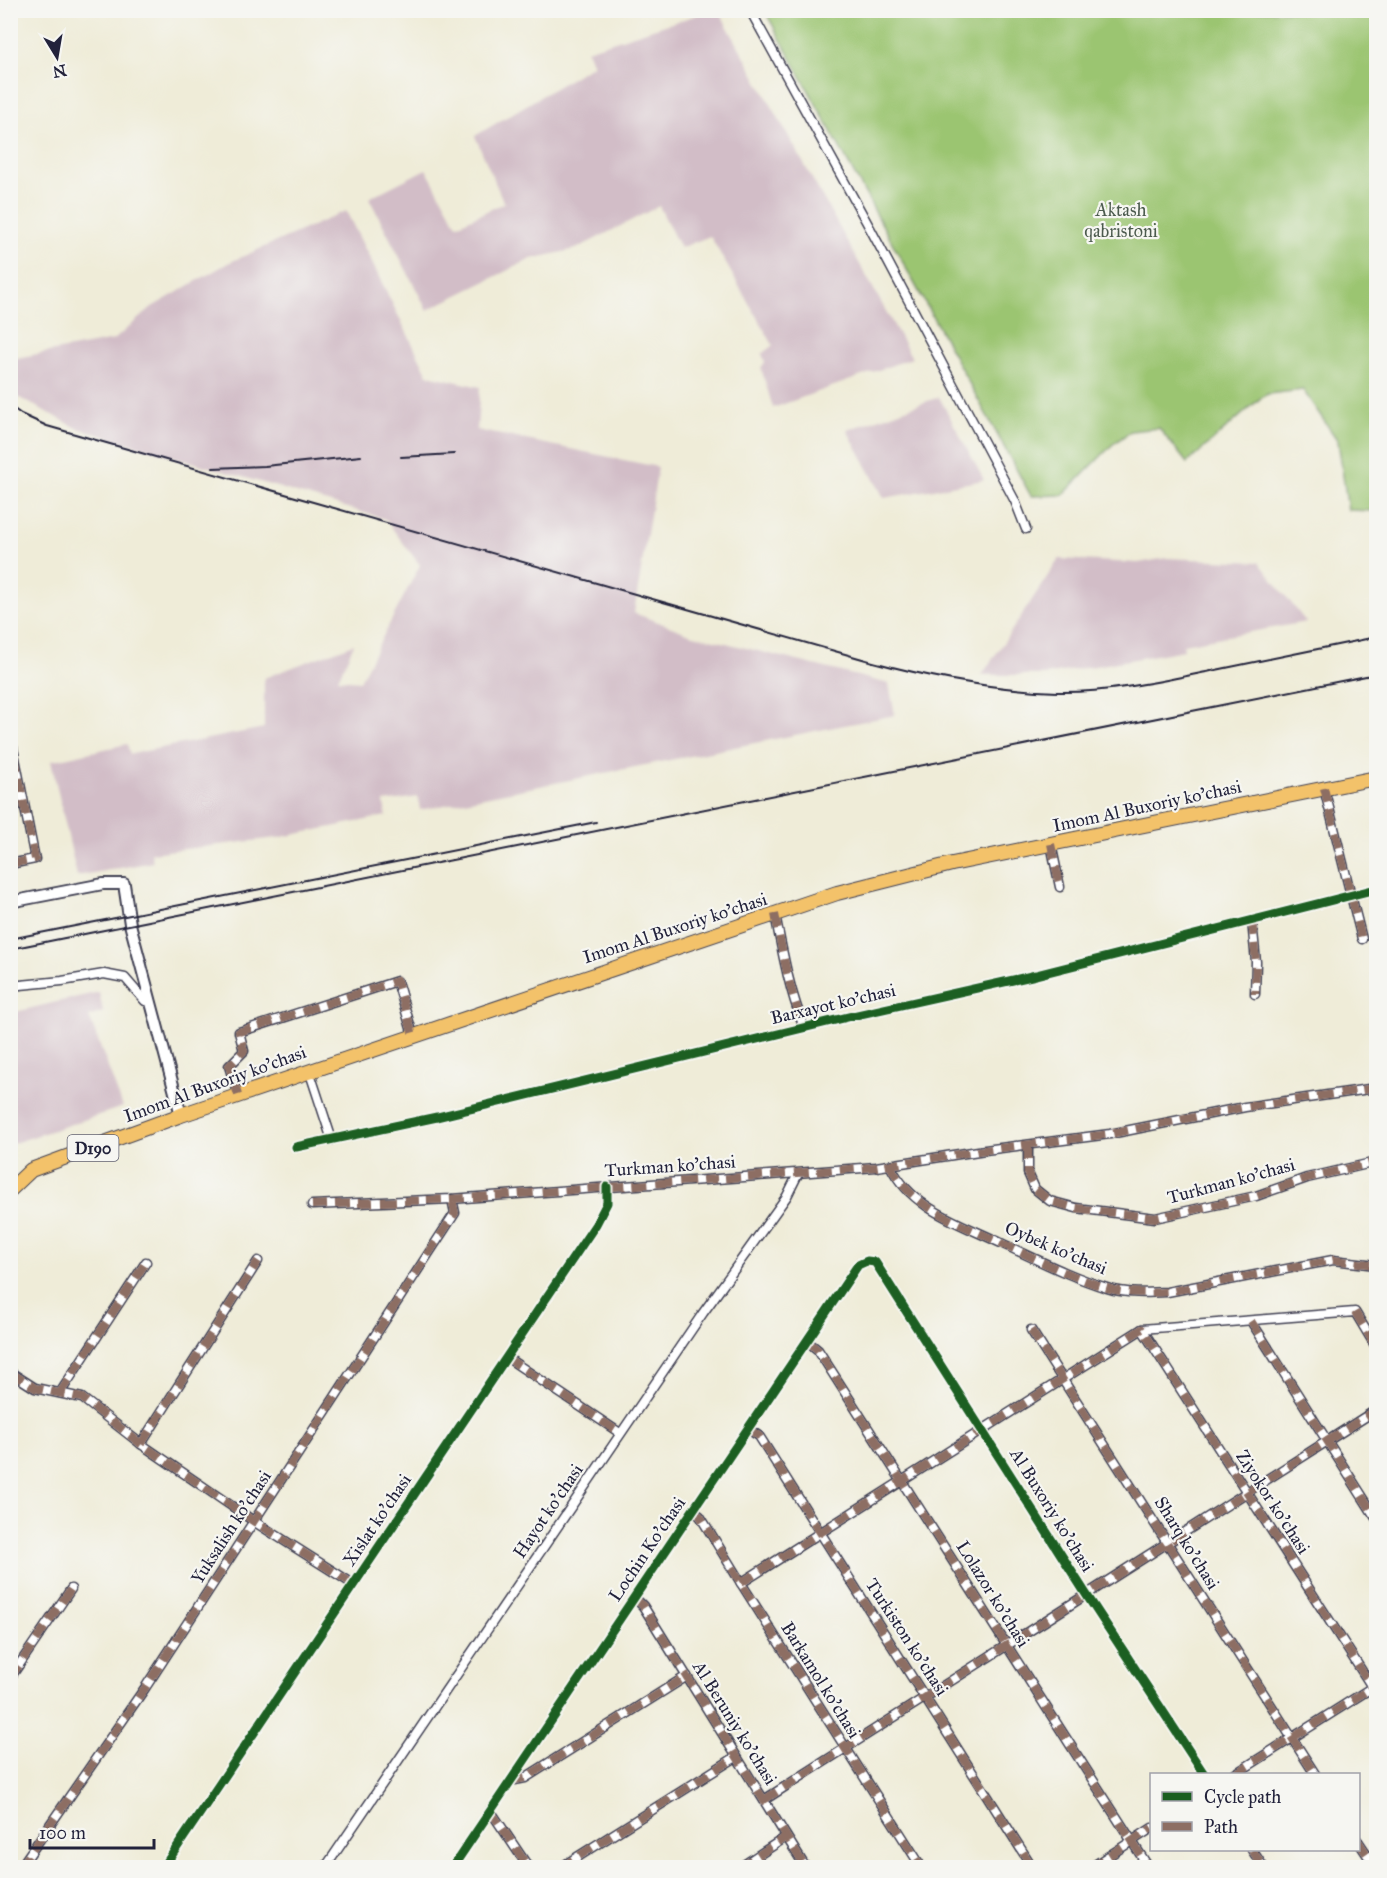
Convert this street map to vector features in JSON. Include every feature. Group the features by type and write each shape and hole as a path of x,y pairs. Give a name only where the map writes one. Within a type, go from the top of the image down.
{"main road":[{"name":"Imom Al Buxoriy ko'chasi","path":"10,1190 31,1170 181,1115 837,893 952,864 1377,778"}],"street":[{"path":"750,10 877,240 1015,501 1026,529"},
{"path":"10,733 35,859 10,864"},
{"path":"10,790 22,788"},
{"path":"1324,788 1362,939"},
{"path":"1051,844 1060,887"},
{"path":"10,902 103,884 124,884 130,924 181,1115"},
{"name":"Barxayot ko'chasi","path":"296,1147 437,1117 804,1028 1036,975 1377,889"},
{"path":"775,914 781,952 794,1002 804,1028"},
{"path":"1252,921 1256,962 1254,994"},
{"path":"10,986 104,974 125,978 145,1001 150,1000"},
{"path":"238,1095 229,1066 244,1051 239,1032 397,981 413,1035"},
{"path":"309,1070 332,1140"},
{"name":"Turkman ko'chasi","path":"312,1205 452,1199 798,1174 890,1165 1110,1134 1245,1107 1377,1088"},
{"name":"Turkman ko'chasi","path":"1028,1145 1028,1173 1035,1189 1050,1201 1076,1208 1155,1218 1256,1196 1307,1178 1377,1162"},
{"name":"Oybek ko'chasi","path":"890,1165 904,1186 932,1210 955,1224 1109,1289 1146,1293 1167,1292 1333,1260 1377,1265"},
{"name":"Hayot ko'chasi","path":"325,1868 620,1433 787,1196 798,1174"},
{"name":"Xislat ko'chasi","path":"163,1868 596,1224 607,1203 607,1187"},
{"name":"Yuksalish ko'chasi","path":"20,1868 145,1688 455,1213 452,1199"},
{"path":"141,1444 258,1261"},
{"name":"Lochin Ko'chasi","path":"452,1868 858,1265 867,1261 875,1262"},
{"path":"60,1393 146,1262"},
{"name":"Al Buxoriy ko'chasi","path":"875,1262 1086,1594 1203,1773"},
{"path":"741,1583 1142,1329 1355,1312 1377,1347"},
{"path":"1251,1321 1377,1518"},
{"name":"Ziyokor ko'chasi","path":"1142,1329 1375,1688"},
{"name":"Sharq ko'chasi","path":"1031,1330 1314,1773"},
{"name":"Lolazor ko'chasi","path":"807,1341 818,1350 1149,1868"},
{"path":"506,1357 620,1433"},
{"path":"10,1372 35,1388 82,1398 141,1444 255,1522 353,1584"},
{"path":"764,1800 1377,1410"},
{"name":"Turkiston ko'chasi","path":"748,1429 759,1436 927,1697 1033,1868"},
{"name":"Barkamol ko'chasi","path":"693,1510 700,1516 922,1868"},
{"path":"10,1678 71,1589"},
{"name":"Al Beruniy ko'chasi","path":"634,1597 643,1606 806,1868"},
{"path":"510,1781 525,1778 687,1676"},
{"path":"1237,1773 1375,1688"},
{"path":"560,1868 736,1757"},
{"path":"490,1810 529,1868"},
{"path":"1090,1868 1150,1829"},
{"path":"739,1868 786,1837"},
{"path":"1360,1843 1376,1868"},
{"path":"1253,1851 1264,1868"},
{"path":"10,1861 20,1868"}],"shaded area":[{"path":"709,11 719,11 912,358 773,408 761,368 765,362 762,354 773,345 710,236 680,248 659,206 576,249 531,259 427,310 369,198 426,169 457,225 504,203 475,136 593,65 587,50"},
{"path":"346,211 428,375 480,387 477,430 658,467 634,613 690,634 889,684 895,715 420,810 418,797 384,802 386,816 277,838 151,853 153,862 77,876 51,761 127,744 130,754 264,728 264,678 354,644 338,679 360,681 420,565 385,519 77,428 12,394 11,359 114,340 152,307 228,263"},
{"path":"939,397 984,480 884,498 847,430"},
{"path":"1167,558 1259,562 1306,622 1183,644 1184,650 1046,675 982,675 1059,559 1138,563"},
{"path":"99,992 103,1012 89,1017 123,1107 11,1144 11,1013"}],"green space":[{"name":"Aktash qabristoni","path":"765,11 1376,11 1376,511 1348,510 1338,441 1303,390 1268,394 1262,397 1187,463 1159,428 1131,431 1112,445 1063,495 1031,496"}],"railway":[{"path":"10,406 21,414 47,426 873,662 965,682 1011,689 1058,692 1135,686 1376,637"},
{"path":"401,457 454,454"},
{"path":"213,468 265,466 361,456"},
{"path":"10,949 1376,674"},
{"path":"10,939 596,822"}],"marked path":[{"path":"10,733 35,859 10,864"},
{"path":"1324,788 1362,939"},
{"path":"1051,844 1060,887"},
{"path":"775,914 790,985 804,1027"},
{"path":"1252,921 1256,962 1255,994"},
{"path":"238,1095 229,1066 244,1051 239,1032 397,981 413,1035"},
{"path":"312,1205 452,1199 876,1167 1110,1134 1245,1107 1376,1088"},
{"path":"1028,1145 1028,1173 1035,1189 1050,1201 1076,1208 1155,1218 1256,1196 1307,1178 1376,1162"},
{"path":"890,1165 910,1193 938,1213 1054,1267 1114,1290 1137,1293 1167,1292 1333,1260 1376,1265"},
{"path":"20,1868 145,1688 455,1213 452,1199"},
{"path":"141,1444 258,1261"},
{"path":"60,1393 146,1262"},
{"path":"1355,1312 1376,1347"},
{"path":"1251,1321 1376,1518"},
{"path":"741,1583 1142,1329 1376,1693"},
{"path":"1031,1330 1314,1773"},
{"path":"807,1341 818,1350 1149,1868"},
{"path":"506,1357 620,1433"},
{"path":"10,1372 35,1388 82,1398 141,1444 255,1522 353,1584"},
{"path":"764,1800 1376,1410"},
{"path":"748,1429 759,1436 1033,1868"},
{"path":"693,1511 700,1516 922,1868"},
{"path":"10,1678 71,1589"},
{"path":"634,1597 643,1606 806,1868"},
{"path":"510,1781 525,1778 687,1676"},
{"path":"1237,1773 1376,1685"},
{"path":"560,1868 736,1757"},
{"path":"490,1810 529,1868"},
{"path":"1090,1868 1150,1829"},
{"path":"739,1868 786,1837"},
{"path":"1360,1844 1376,1868"},
{"path":"1253,1851 1264,1868"}],"cycle path":[{"path":"296,1147 437,1117 852,1016 1036,975 1376,889"},
{"path":"163,1868 596,1224 607,1203 607,1187"},
{"path":"452,1868 858,1265 867,1261 875,1262 1086,1594 1203,1773"}]}
